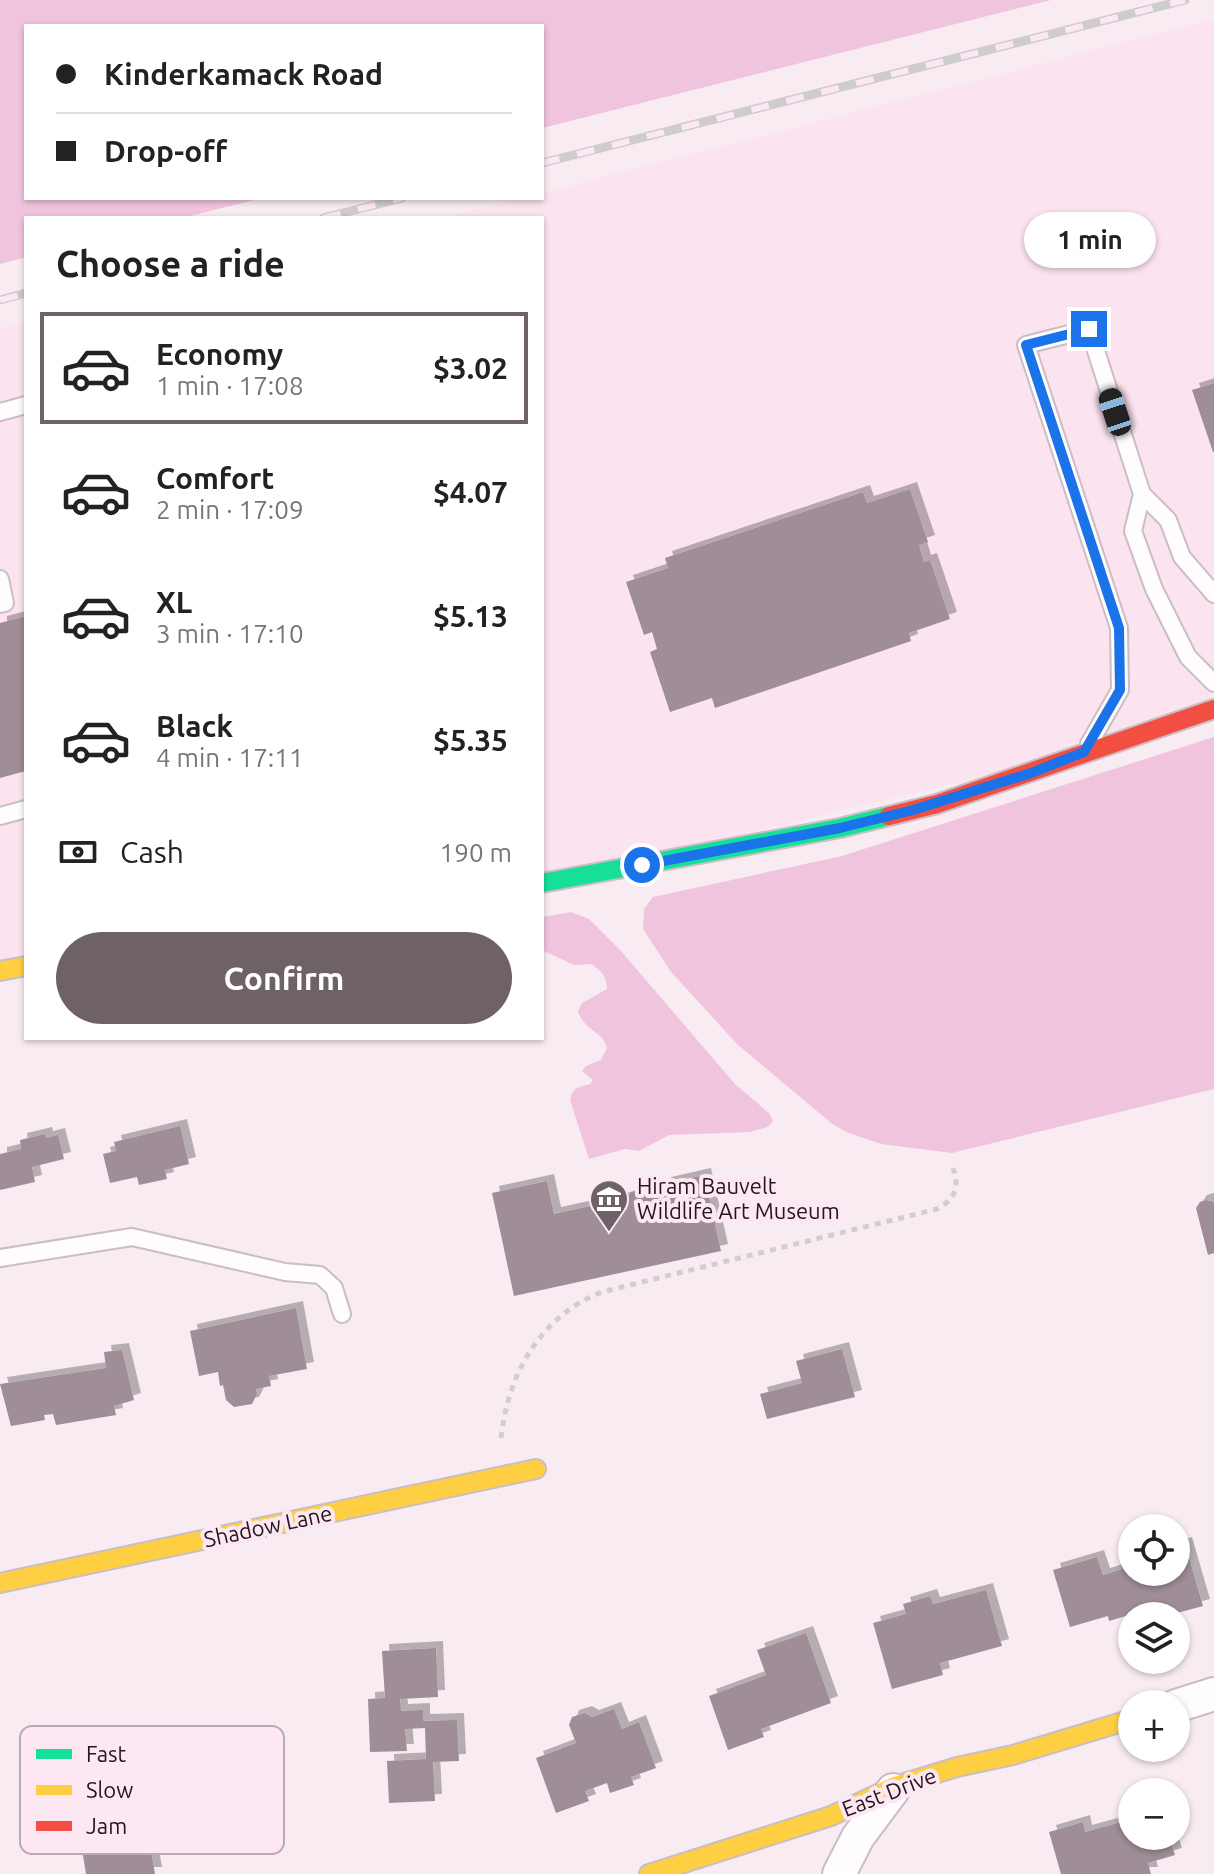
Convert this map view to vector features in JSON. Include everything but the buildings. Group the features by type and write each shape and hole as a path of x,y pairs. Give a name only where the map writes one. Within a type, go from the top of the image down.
{"street":[{"path":"544,883 840,828 937,804 1214,709"},
{"path":"0,971 24,966"},
{"name":"Shadow Lane","path":"0,1583 536,1469"},
{"path":"1190,1702 1214,1694"},
{"name":"East Drive","path":"649,1874 831,1816 895,1786 1118,1723"},
{"path":"839,1874 858,1837 895,1786"}],"lane":[{"path":"1084,752 1120,690 1119,628 1026,345 1089,329 1142,494 1168,520 1182,557 1214,594"},
{"path":"0,412 24,406"},
{"path":"1142,494 1133,531 1154,589 1188,657 1214,683"},
{"path":"0,579 5,603 0,604"},
{"path":"0,816 24,810"},
{"path":"0,1258 132,1237 285,1272 320,1275 334,1288 342,1314"}],"path":[{"path":"505,1475 501,1437 511,1394 531,1349 548,1326 571,1307 602,1292 937,1209 954,1196 957,1187 953,1168"}],"shaded area":[{"path":"0,0 1051,0 544,127 544,24 24,24 24,200 254,200 190,216 24,216 24,258 0,264"},
{"path":"1214,19 1214,709 1084,752 544,883 544,216 452,216 513,200 544,200 544,192"},
{"path":"24,322 24,966 0,971 0,328"},
{"path":"1214,737 1214,1089 952,1153 881,1144 846,1132 831,1123 737,1044 671,972 643,929 644,909 653,897 842,856"},
{"path":"571,912 589,919 621,951 735,1084 770,1114 773,1122 750,1132 669,1135 639,1151 625,1149 589,1159 570,1100 575,1090 593,1080 582,1071 601,1060 607,1048 602,1038 584,1023 578,1011 582,1003 607,989 606,981 591,964 574,965 544,951 544,917"}],"railway":[{"path":"544,162 1185,0"},
{"path":"331,216 394,200"},
{"path":"0,300 24,294"}],"traffic: fast":[{"path":"544,883 840,828 889,816"}],"traffic: slow":[{"path":"0,971 24,966"},
{"path":"0,1583 536,1469"},
{"path":"649,1874 831,1816 895,1786 1118,1723"}],"traffic: jam":[{"path":"889,816 937,804 1214,709"}],"place":[{"name":"Hiram Bauvelt Wildlife Art Museum","path":"609,1233"}],"route":[{"path":"642,865 840,828 937,804 1084,752 1120,690 1119,628 1026,345 1089,329"}]}
